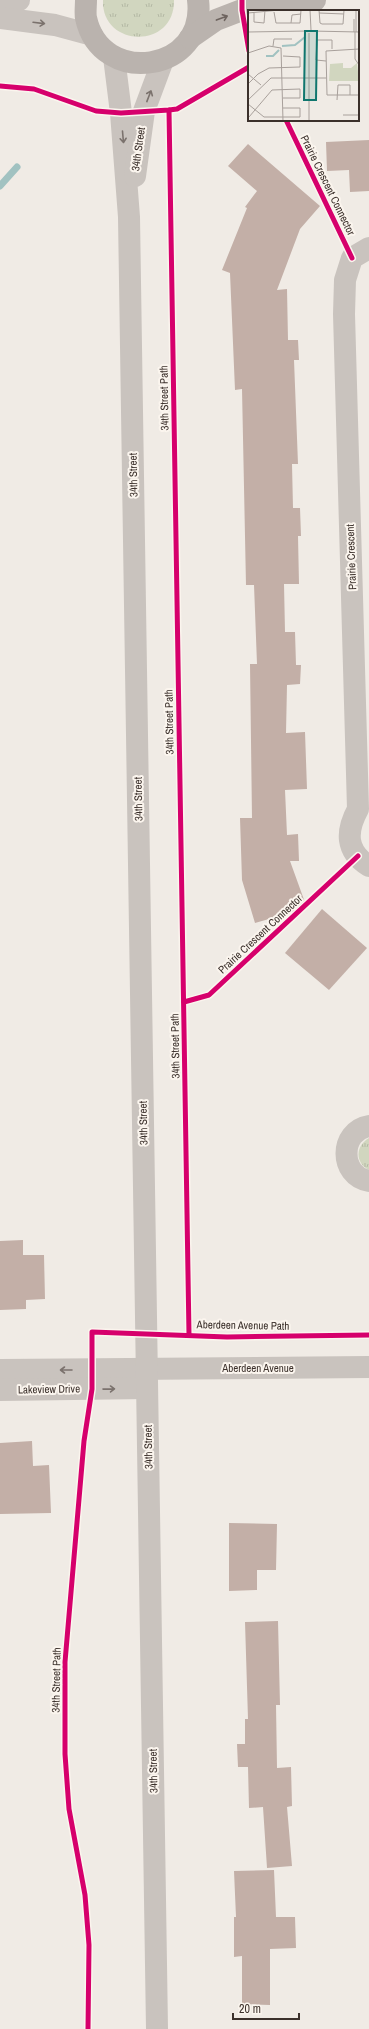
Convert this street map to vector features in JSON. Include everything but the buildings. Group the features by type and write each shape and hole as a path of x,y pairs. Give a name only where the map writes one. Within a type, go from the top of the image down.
{"main road":[{"path":"86,0 86,18 92,35 102,47 114,57 130,63 147,64 163,60 178,52 190,38 216,20 242,10 315,0"},
{"path":"190,38 196,24 199,8 198,0"}],"street":[{"path":"0,3 19,0"},
{"path":"0,18 55,25 92,35"},
{"name":"34th Street","path":"114,57 120,98 129,217 157,2029"},
{"name":"34th Street","path":"129,217 144,111 163,60"},
{"name":"Prairie Crescent","path":"369,248 352,258 345,280 344,314 358,809 351,822 349,838 353,851 369,866"},
{"path":"369,1126 354,1133 348,1142 346,1151 346,1159 350,1168 356,1175 369,1181"},
{"name":"Aberdeen Avenue","path":"147,1379 369,1367"},
{"name":"Lakeview Drive","path":"0,1370 147,1379"},
{"name":"Lakeview Drive","path":"0,1390 147,1379"}],"green space":[{"path":"103,0 174,0 171,16 163,28 151,35 138,37 125,34 113,27 106,16"},
{"path":"369,1138 369,1170 361,1163 358,1154 361,1145"}],"waterway":[{"path":"0,186 17,167"}],"cycle path":[{"path":"242,0 242,10 248,45"},
{"path":"0,86 34,89 96,111 121,113 169,110 177,109 248,68"},
{"name":"34th Street Path","path":"169,110 189,1335"},
{"name":"Prairie Crescent Connector","path":"286,121 352,258"},
{"name":"Prairie Crescent Connector","path":"184,1002 209,995 358,856"},
{"name":"Aberdeen Avenue Path","path":"88,2029 89,1945 85,1895 69,1809 65,1754 65,1662 84,1441 92,1389 92,1332 227,1337 369,1335"}]}
